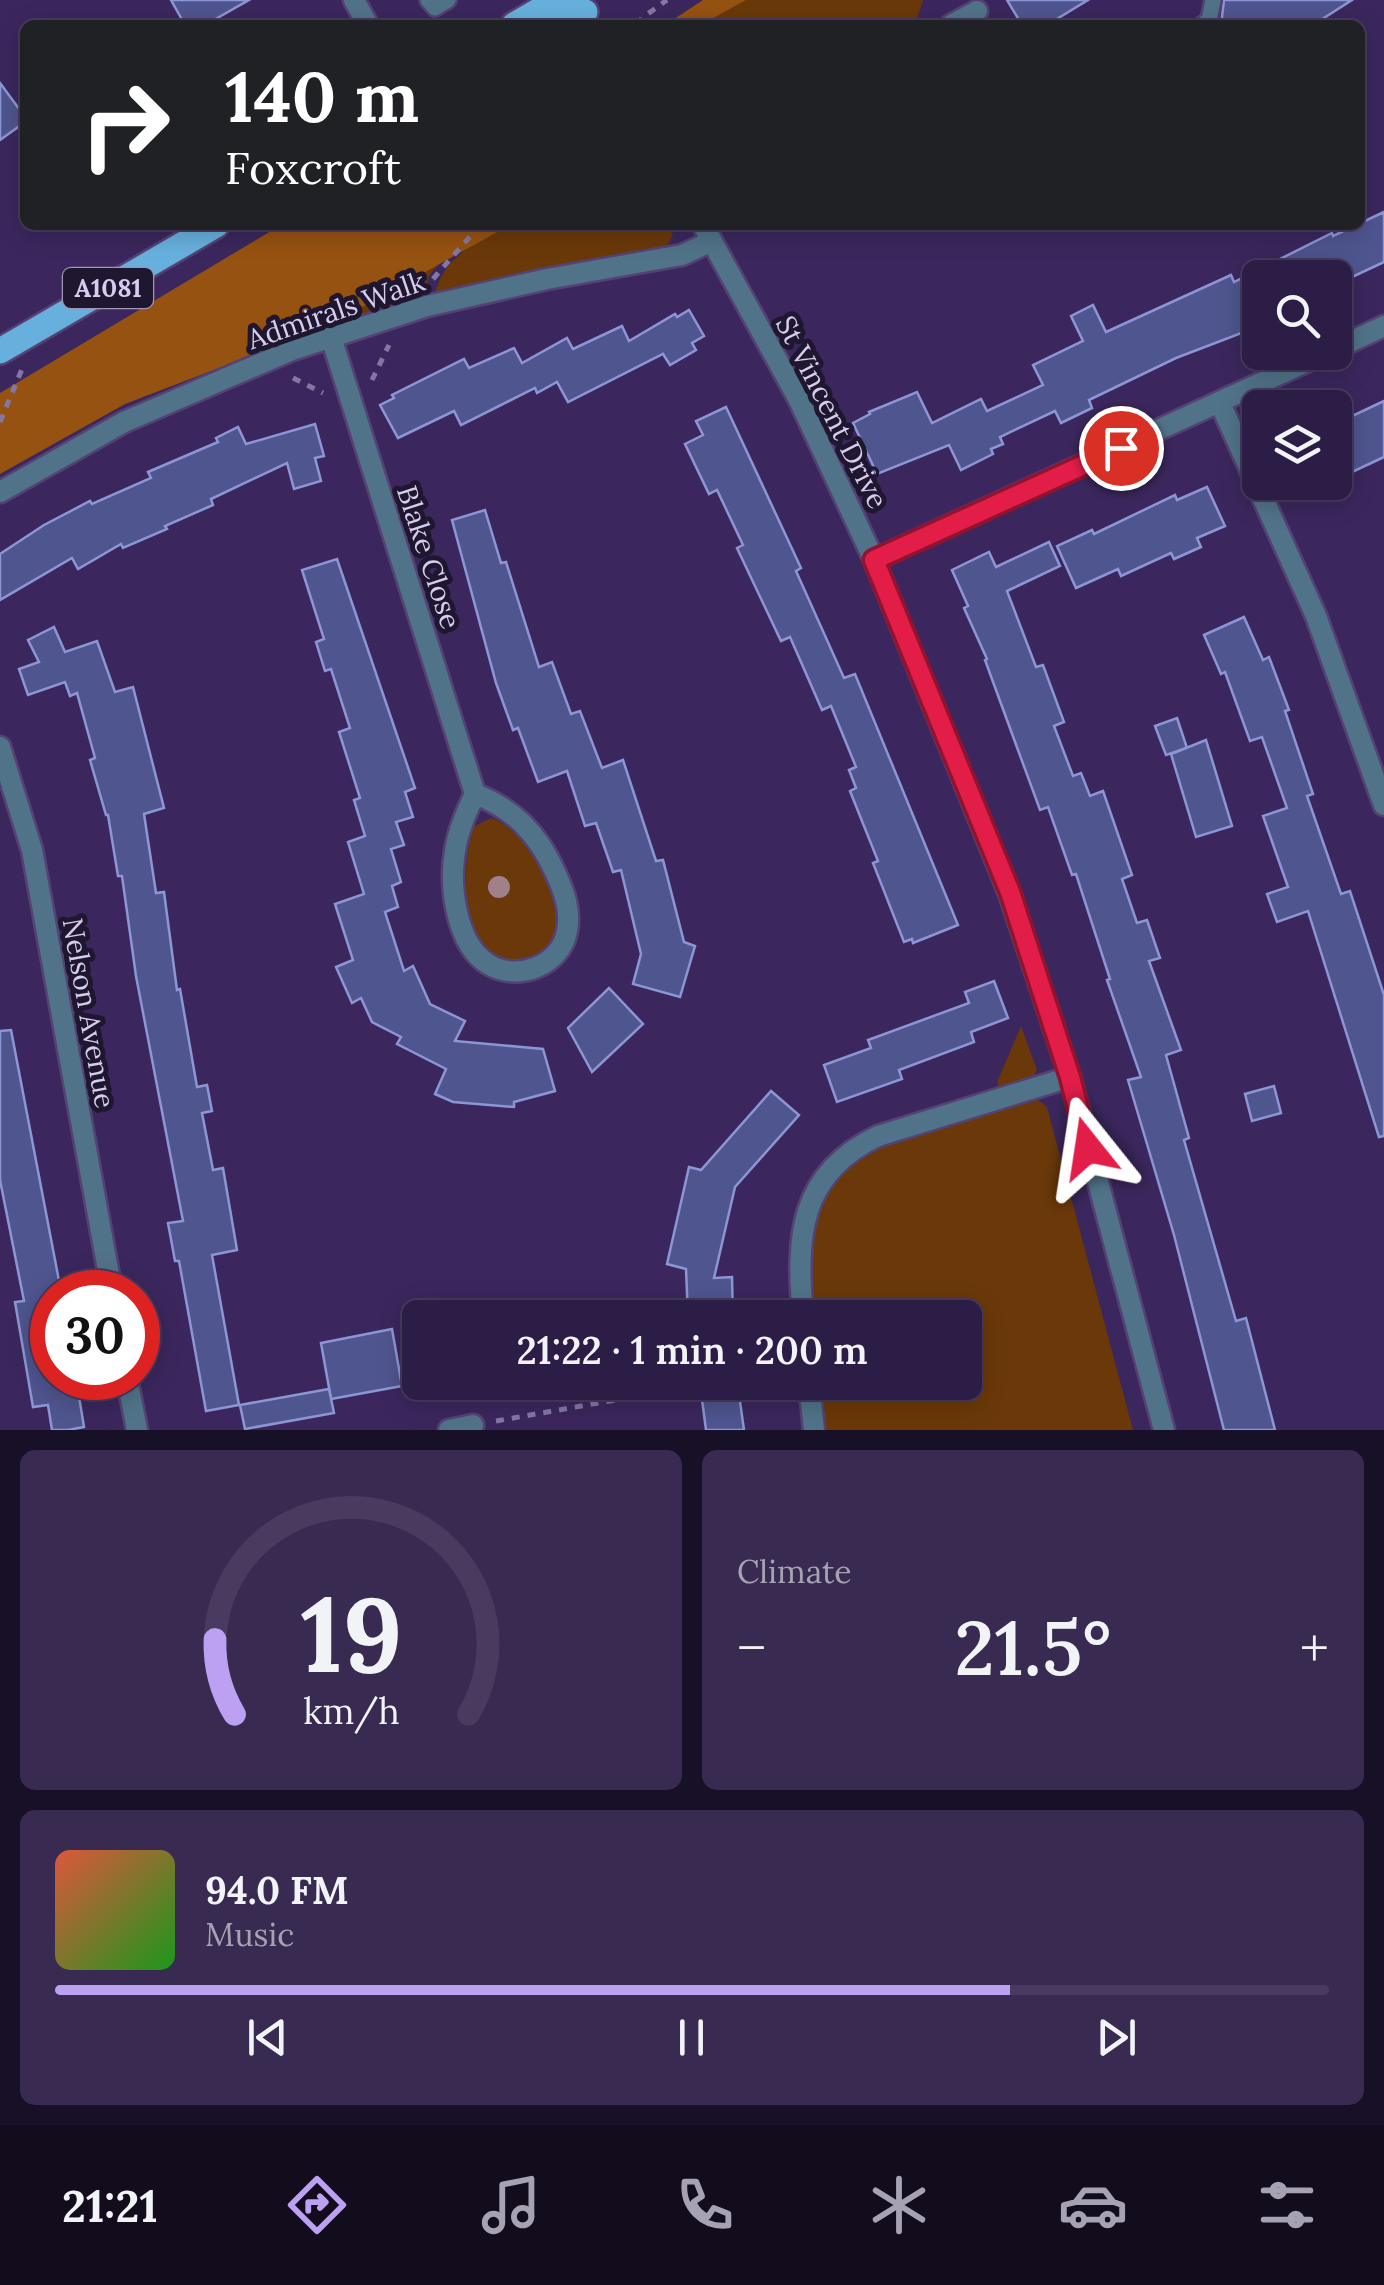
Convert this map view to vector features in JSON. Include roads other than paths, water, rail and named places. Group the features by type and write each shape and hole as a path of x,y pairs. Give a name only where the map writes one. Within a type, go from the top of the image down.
{"main road":[{"path":"523,20 538,12 589,16"},
{"name":"A1081","path":"0,351 207,230"}],"street":[{"path":"960,20 976,11"},
{"name":"Admirals Walk","path":"0,492 124,422 331,337 427,306 547,279 682,256 708,233"},
{"name":"St Vincent Drive","path":"708,233 799,400 874,560 1010,892 1070,1077 1164,1430"},
{"path":"1352,341 1384,326"},
{"name":"Blake Close","path":"331,337 476,794"},
{"path":"874,560 1291,370"},
{"path":"1220,404 1316,616 1379,769 1384,804"},
{"name":"Nelson Avenue","path":"0,747 32,850 108,1270"},
{"path":"476,794 496,802 533,833 565,893 567,934 557,952 544,964 525,971 510,972 486,963 464,932 453,878 454,852 462,820 476,794"},
{"path":"802,1300 800,1248 804,1220 828,1172 850,1150 878,1136 1070,1077"},
{"path":"131,1400 137,1430"},
{"path":"811,1400 814,1430"},
{"path":"449,1430 473,1426"}],"lane":[{"path":"428,0 434,8 448,0"}]}
